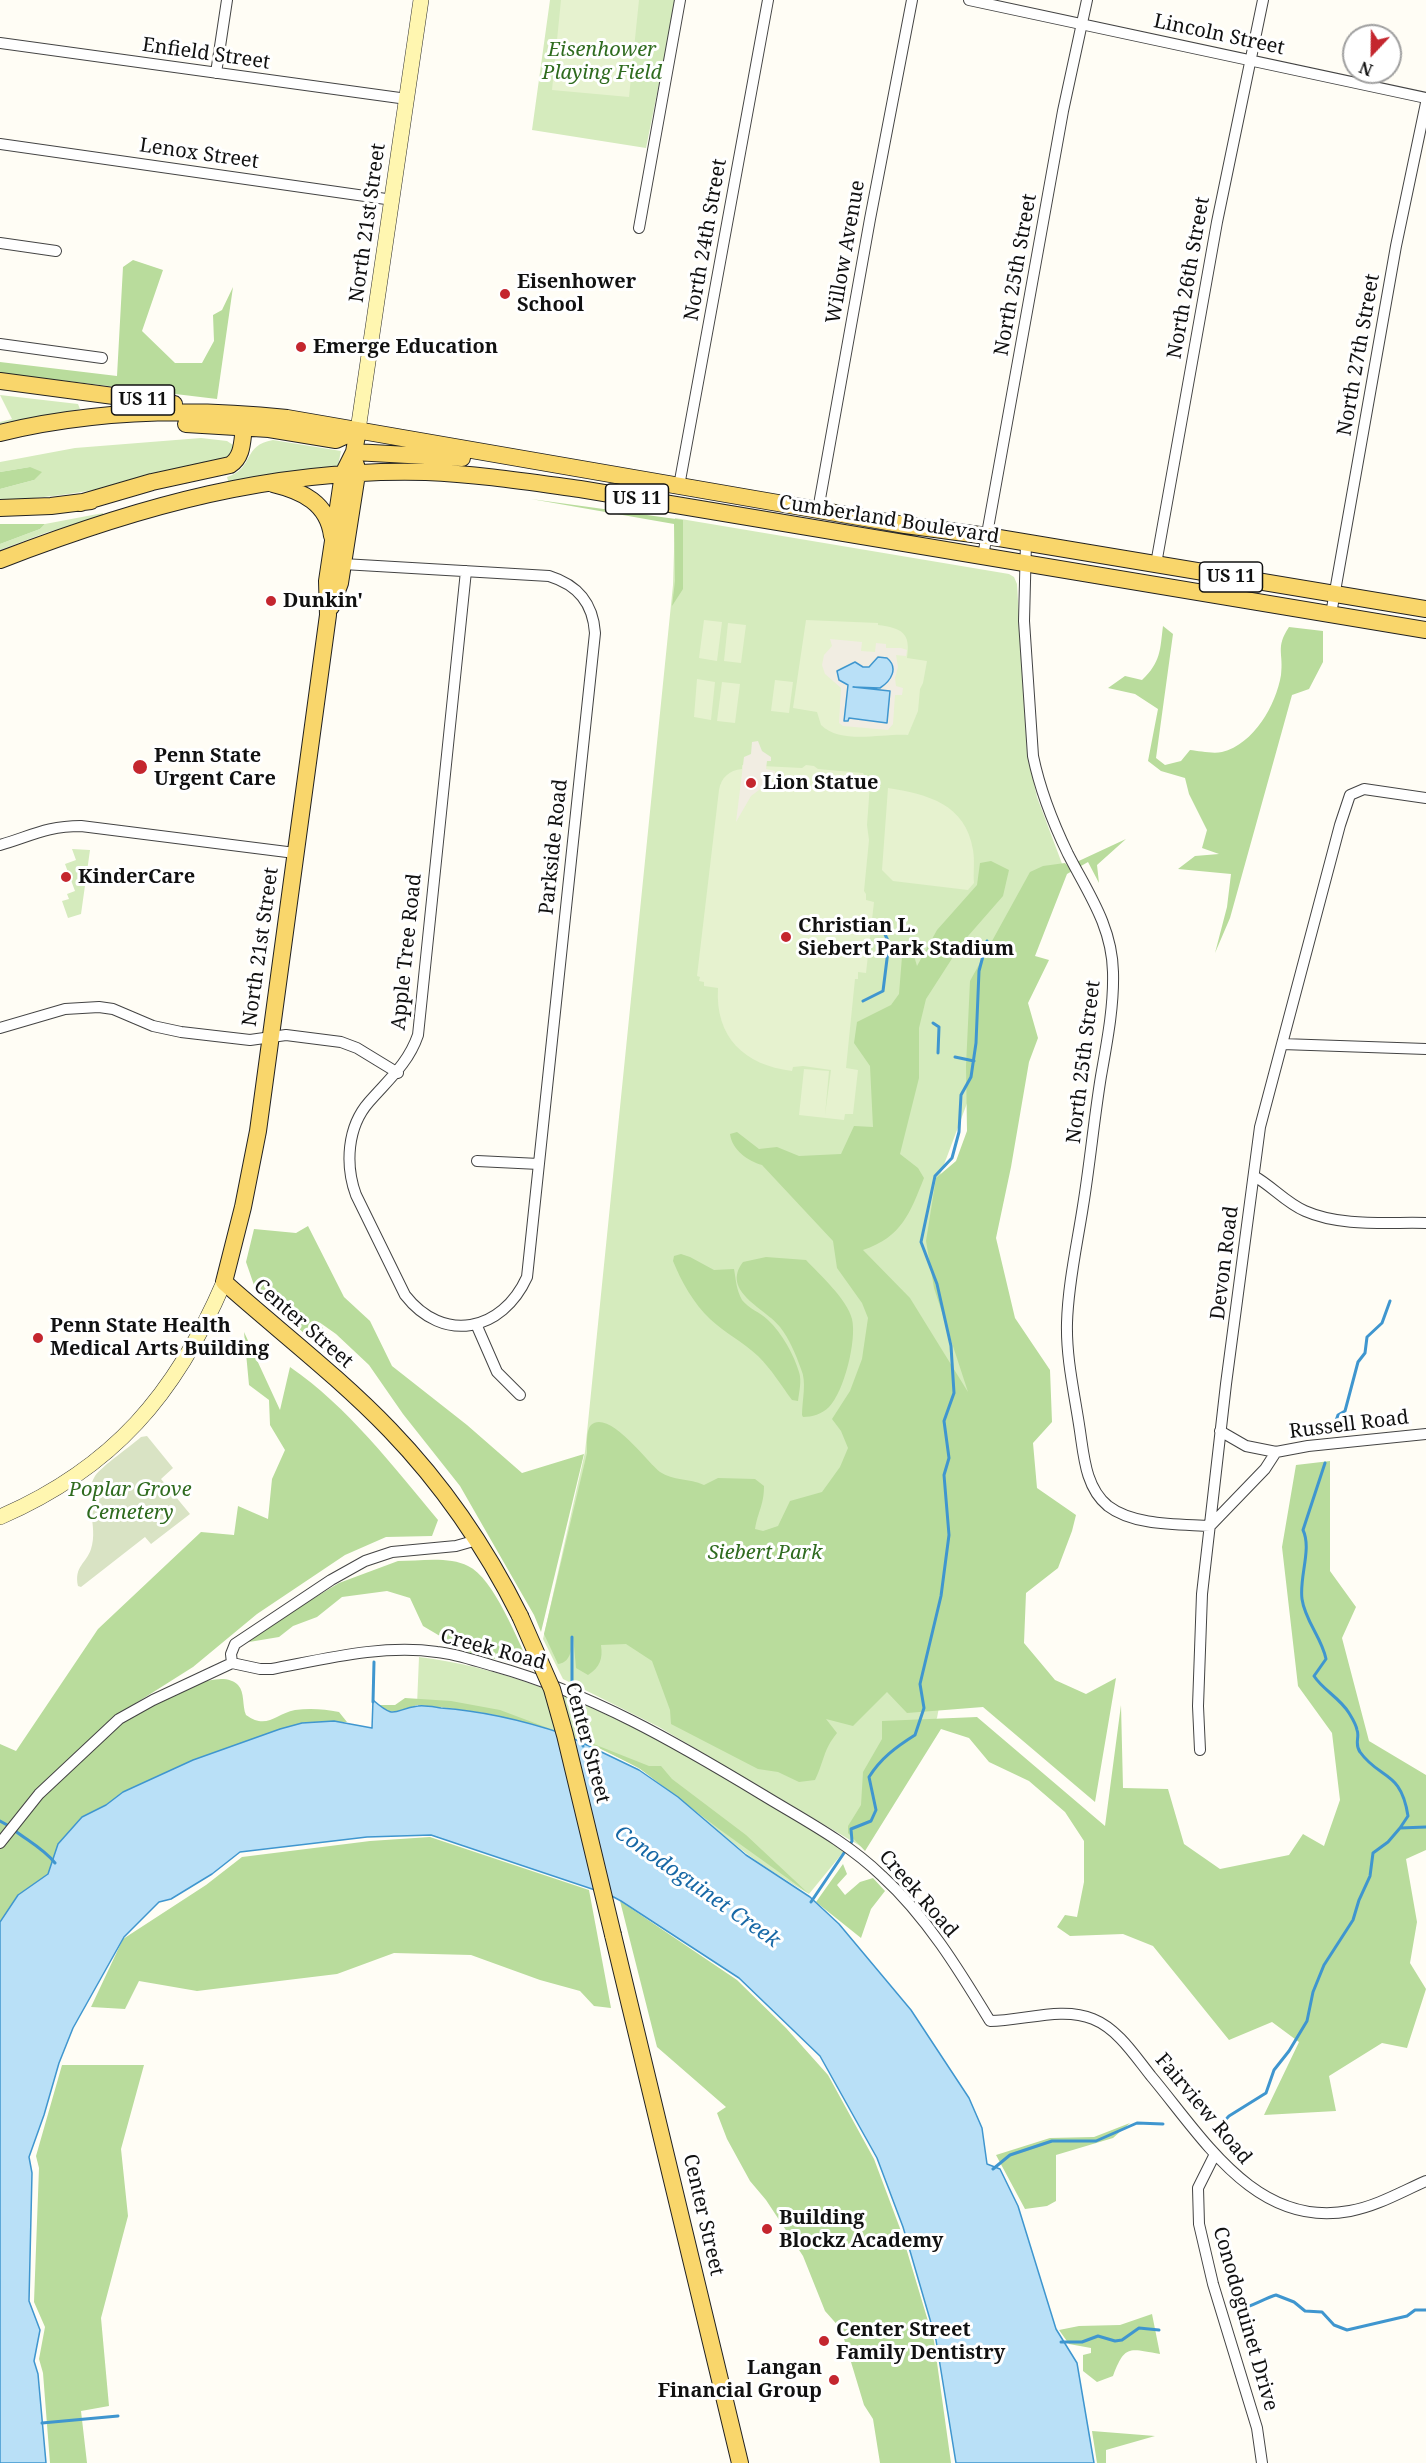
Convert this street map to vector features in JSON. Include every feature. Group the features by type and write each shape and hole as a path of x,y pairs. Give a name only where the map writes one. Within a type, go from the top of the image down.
{"main road":[{"name":"North 21st Street","path":"224,1282 249,1179 328,615 327,581 333,541 350,474 358,430 421,0"},
{"name":"US 11","path":"0,381 358,430"},
{"path":"0,433 50,422 109,415 168,412 258,415"},
{"path":"0,444 110,426 168,423 244,427 336,440 358,430"},
{"path":"80,502 152,482 230,465 238,458 244,427"},
{"name":"Cumberland Boulevard","path":"358,430 535,463 1426,609"},
{"path":"354,452 535,463"},
{"name":"Cumberland Boulevard","path":"350,474 424,472 503,478 580,489 1426,630"},
{"name":"North 21st Street","path":"328,615 340,583 343,564 350,474"},
{"name":"US 11","path":"0,508 80,502 139,494 178,500 266,483 350,474"},
{"path":"266,483 297,491 315,501 327,517 333,541"},
{"path":"0,560 73,532 178,500"},
{"path":"801,527 824,521 877,529 905,525"},
{"path":"0,1517 54,1491 87,1468 141,1419 193,1348 224,1282"},
{"name":"Center Street","path":"224,1282 390,1430 438,1485 477,1540 520,1616 552,1689 741,2463"}],"street":[{"path":"216,73 226,0"},
{"path":"639,228 680,0"},
{"name":"North 24th Street","path":"679,486 768,0"},
{"name":"Willow Avenue","path":"818,510 912,0"},
{"name":"Lincoln Street","path":"969,0 1426,98"},
{"name":"North 25th Street","path":"983,556 1063,111 1087,0"},
{"name":"North 26th Street","path":"1156,564 1217,222 1263,0"},
{"name":"Enfield Street","path":"0,44 407,99"},
{"name":"North 27th Street","path":"1331,614 1396,246 1426,103"},
{"name":"Lenox Street","path":"0,144 393,200"},
{"path":"0,243 56,251"},
{"path":"0,344 102,358"},
{"name":"North 25th Street","path":"1026,542 1024,621 1033,756 1037,776 1067,852 1099,910 1112,951 1113,982 1108,1032 1067,1320 1068,1352 1084,1456 1087,1472 1095,1491 1108,1506 1118,1512 1149,1520 1210,1526"},
{"name":"Parkside Road","path":"343,564 549,576 575,588 584,597 594,620 595,633 527,1277 522,1288 506,1309 491,1319 477,1324"},
{"name":"Apple Tree Road","path":"466,571 420,1024 414,1047 398,1073 367,1104 355,1125 350,1150 351,1183 394,1275 412,1304 430,1318 443,1323 459,1326 477,1324"},
{"name":"Devon Road","path":"1200,1750 1199,1648 1210,1526 1260,1127 1343,814 1353,793 1364,789 1426,798"},
{"path":"0,845 47,828 81,826 295,853"},
{"path":"0,1028 65,1009 99,1007 113,1010 153,1026 180,1032 250,1040 286,1035 349,1045 398,1073"},
{"path":"1282,1044 1426,1049"},
{"path":"477,1161 539,1164"},
{"path":"1254,1176 1296,1206 1318,1216 1337,1220 1426,1223"},
{"path":"477,1324 497,1372 520,1395"},
{"name":"Russell Road","path":"1221,1431 1246,1446 1276,1452 1308,1446 1426,1434"},
{"name":"Russell Road","path":"1210,1526 1265,1469 1276,1452"},
{"path":"3,1839 39,1794 119,1719 202,1675 232,1664 231,1654 235,1644 331,1580 365,1561 392,1552 456,1546 477,1540"},
{"name":"Creek Road","path":"232,1664 260,1670 382,1651 415,1650 464,1657 531,1676 574,1692 653,1731 855,1852 884,1877 918,1917 972,1992"},
{"name":"Fairview Road","path":"972,1992 990,2021 1072,2014 1086,2016 1112,2031 1236,2177 1260,2195 1284,2206 1322,2213 1350,2212 1370,2206 1426,2181"},
{"name":"Conodoguinet Drive","path":"1215,2154 1198,2188 1199,2224 1213,2284 1257,2428 1262,2463"}],"green space":[{"name":"Eisenhower Playing Field","path":"550,0 676,0 646,148 532,130"},
{"path":"561,0 639,0 629,97 552,90"},
{"path":"133,260 163,270 142,331 175,363 202,363 214,341 213,315 222,310 233,287 217,399 0,373 0,362 117,376 123,267"},
{"path":"0,395 78,404 80,409 0,427 0,422 12,419"},
{"path":"201,438 227,441 233,445 233,450 227,459 115,486 58,495 0,500 0,489 34,480 30,467 0,472 0,462 75,448"},
{"path":"273,440 341,451 337,471 229,484 227,477 242,468 257,447"},
{"path":"30,467 42,472 34,480 0,489 0,472"},
{"path":"531,499 683,520 683,589 672,606 675,581 674,524"},
{"path":"103,513 103,517 48,532 0,550 0,544 40,529 45,524"},
{"name":"Siebert Park","path":"675,518 1009,574 1014,577 1017,584 1027,751 1037,797 1064,869 975,1082 939,1178 981,1363 966,1564 937,1718 862,1847 659,1727 563,1679 543,1639 585,1452 673,585"},
{"path":"0,524 45,524 40,529 0,544"},
{"path":"704,620 722,622 717,661 699,658"},
{"path":"806,620 878,623 878,625 903,633 908,643 907,658 927,661 920,689 918,711 908,735 863,737 840,735 821,725 817,712 793,708"},
{"path":"728,623 746,625 741,663 724,661"},
{"path":"1163,626 1173,634 1156,758 1165,765 1181,761 1190,750 1222,752 1244,741 1262,722 1274,699 1281,675 1282,640 1289,627 1323,631 1323,662 1309,689 1292,695 1230,918 1215,953 1227,907 1231,874 1178,869 1195,856 1219,854 1202,848 1207,830 1189,794 1185,778 1161,771 1148,761 1158,709 1135,694 1108,688 1125,676 1142,680 1156,661"},
{"path":"697,679 715,682 711,720 694,717"},
{"path":"775,680 793,682 789,713 771,711"},
{"path":"722,682 740,684 735,723 717,721"},
{"name":"Christian L. Siebert Park Stadium","path":"742,765 802,768 806,765 818,769 863,773 870,784 867,825 869,840 864,891 866,900 874,902 866,973 858,972 858,979 855,979 846,1068 858,1070 853,1114 845,1114 844,1120 799,1115 804,1069 829,1071 825,1115 831,1070 803,1066 793,1067 792,1071 775,1068 747,1055 727,1034 718,1005 718,988 704,986 704,982 699,981 700,977 697,976 719,790 726,775 742,769"},
{"path":"888,788 930,798 953,812 962,822 969,834 974,854 974,883 968,890 893,881 882,870"},
{"path":"1126,839 1097,865 1099,883 1088,862 1067,874 1035,956 1049,960 1028,1003 1038,1038 1029,1062 996,1238 1015,1318 1050,1370 1052,1422 1033,1443 1037,1488 1076,1515 1058,1568 1026,1593 1024,1643 1055,1680 1086,1694 1116,1678 1095,1802 983,1707 907,1713 887,1692 853,1726 826,1719 837,1733 826,1751 815,1780 799,1782 778,1772 758,1769 671,1724 670,1710 652,1661 626,1644 601,1645 600,1662 588,1675 576,1668 573,1635 569,1657 563,1663 558,1664 544,1634 587,1453 591,1425 599,1422 608,1424 627,1439 660,1472 670,1477 704,1485 718,1478 755,1479 764,1486 755,1529 763,1531 778,1526 790,1501 822,1492 840,1467 848,1448 841,1431 832,1419 850,1391 862,1359 868,1318 862,1303 837,1268 833,1241 762,1165 746,1158 737,1150 730,1134 737,1132 759,1149 777,1147 799,1156 841,1154 854,1126 873,1127 870,1066 854,1043 857,1022 891,1005 899,994 903,944 912,949 917,966 937,930 977,885 980,863 991,861 1009,870 1003,896 962,943 926,999 919,1028 919,1078 900,1154 918,1168 924,1178 909,1213 896,1231 876,1245 863,1250 910,1298 968,1392 934,1288 926,1241 936,1178 956,1161 967,1131 966,1066 970,981 1030,872 1043,866 1065,863 1068,866"},
{"path":"72,849 90,850 81,914 68,918 62,901 69,899 67,894 75,891 65,864 76,860"},
{"path":"308,1226 344,1297 370,1321 392,1366 467,1425 522,1473 584,1454 541,1632 534,1615 460,1486 403,1414 369,1365 336,1334 319,1322 336,1348 346,1372 255,1288 246,1262 254,1229 296,1233"},
{"path":"681,1254 714,1270 734,1269 737,1288 742,1300 773,1325 791,1352 800,1375 798,1401 792,1400 758,1356 704,1313 684,1284 673,1261 674,1256"},
{"path":"766,1257 806,1260 839,1295 852,1319 851,1352 840,1390 829,1407 817,1415 803,1417 802,1415 803,1374 786,1336 774,1320 748,1299 737,1282 737,1273 743,1262"},
{"path":"244,1332 280,1410 290,1367 331,1400 369,1438 404,1479 438,1520 432,1536 386,1537 345,1555 257,1614 193,1667 117,1715 121,1724 162,1700 197,1684 228,1680 240,1688 246,1715 253,1719 271,1720 295,1710 312,1709 339,1712 347,1722 302,1723 280,1729 193,1760 123,1792 106,1805 82,1817 58,1844 48,1874 18,1895 0,1922 0,1744 16,1751 98,1629 201,1532 234,1535 238,1506 268,1519 272,1479 285,1450 270,1425 269,1400 249,1385"},
{"name":"Poplar Grove Cemetery","path":"147,1436 173,1468 161,1479 190,1514 151,1544 145,1537 81,1587 78,1586 79,1569 89,1554 93,1540 91,1484 104,1467 141,1437"},
{"path":"1330,1461 1330,1571 1356,1607 1342,1638 1369,1741 1426,1775 1426,1850 1406,1859 1417,1922 1410,1963 1426,1989 1407,2048 1382,2043 1329,2076 1336,2111 1264,2115 1299,2042 1272,2022 1229,2040 1153,1946 1123,1934 1070,1936 1057,1927 1065,1915 1077,1917 1084,1882 1084,1841 1065,1812 1029,1781 989,1762 969,1738 941,1729 865,1851 848,1833 848,1826 861,1805 863,1772 882,1739 882,1721 977,1717 1105,1826 1121,1705 1123,1788 1168,1789 1184,1844 1220,1869 1289,1855 1303,1834 1324,1846 1340,1800 1332,1733 1298,1686 1282,1547 1296,1465"},
{"path":"398,1561 452,1561 468,1566 478,1573 496,1596 531,1668 467,1652 423,1626 410,1598 387,1591 342,1597 317,1617 293,1626 279,1637 243,1643 339,1583"},
{"path":"419,1657 476,1668 533,1684 587,1706 641,1731 694,1760 845,1850 809,1894 747,1854 654,1778 614,1755 532,1724 475,1712 417,1705"},
{"path":"405,1698 451,1701 500,1710 548,1728 491,1714 451,1708 417,1705 398,1712 384,1711 379,1705 395,1705"},
{"path":"581,1739 649,1766 661,1766 672,1779 746,1835 808,1893 639,1768"},
{"path":"430,1837 589,1890 611,2008 594,2006 580,1991 540,1980 471,1955 394,1953 337,1974 197,1991 139,1981 125,2009 91,2007 123,1939 206,1885 242,1857 370,1841"},
{"path":"843,1864 847,1874 837,1885 845,1895 860,1882 873,1878 885,1891 871,1909 861,1938 816,1902"},
{"path":"620,1901 737,1980 786,2028 828,2075 874,2159 901,2231 934,2341 951,2463 880,2463 873,2419 864,2405 841,2329 825,2311 803,2256 766,2200 750,2181 727,2139 717,2113 726,2107 657,2047"},
{"path":"62,2065 144,2065 121,2149 128,2216 101,2318 109,2406 81,2411 87,2463 50,2463 43,2373 39,2359 45,2327 34,2302 39,2168 36,2156"},
{"path":"1130,2123 1113,2138 1056,2155 1056,2201 1047,2206 1025,2209 996,2155 1050,2138 1094,2137"},
{"path":"1152,2314 1160,2354 1129,2351 1121,2358 1113,2376 1097,2382 1083,2371 1083,2355 1091,2353 1091,2348 1069,2344 1059,2330 1079,2326 1120,2325"},
{"path":"1092,2431 1155,2436 1106,2450 1106,2463 1097,2463"}],"shaded area":[{"path":"830,639 862,642 861,651 875,652 876,643 886,644 886,648 907,650 906,656 896,655 898,667 895,678 896,686 903,688 902,695 895,695 893,724 888,730 843,726 839,723 841,688 825,674 822,665 824,655 832,646","holes":["882,657 891,661 891,677 880,688 853,685 844,721 848,685 840,668 855,662 863,667 869,667 872,662"]},
{"path":"758,741 762,751 771,757 771,761 767,761 766,769 775,771 775,778 751,796 736,822 744,757 751,754 752,742"}],"water":[{"path":"878,657 887,658 893,666 892,674 887,682 880,688 853,687 890,691 887,723 849,718 848,721 844,721 848,685 839,680 837,671 855,662 863,667 869,667"},
{"path":"373,1700 391,1712 421,1706 457,1709 504,1717 564,1734 604,1893 431,1835 367,1837 240,1852 212,1874 171,1899 159,1902 124,1937 73,2028 59,2063 29,2157 32,2173 29,2301 40,2330 34,2361 38,2374 46,2463 0,2463 0,1922 18,1895 48,1874 58,1844 82,1817 106,1805 123,1792 193,1760 302,1723 334,1721 372,1728"},
{"name":"Conodoguinet Creek","path":"566,1735 639,1770 678,1797 746,1855 810,1897 839,1924 911,2010 969,2098 982,2128 987,2164 1000,2169 1018,2206 1056,2329 1077,2363 1094,2463 956,2463 936,2340 903,2227 877,2158 820,2056 739,1978 608,1894"}],"waterway":[{"path":"863,1001 883,991 889,943 883,930"},
{"path":"850,1845 851,1829 871,1821 876,1810 869,1777 889,1753 915,1735 924,1708 920,1684 941,1596 949,1535 944,1475 949,1458 944,1421 954,1393 951,1346 937,1284 921,1242 935,1176 952,1158 959,1132 961,1095 971,1077 976,1043 979,971 987,941"},
{"path":"933,1023 939,1027 938,1053"},
{"path":"955,1057 974,1061"},
{"path":"1333,1429 1338,1415 1345,1411 1358,1362 1365,1353 1367,1337 1382,1323 1390,1301"},
{"path":"1325,1463 1303,1530 1306,1554 1302,1599 1306,1615 1326,1659 1314,1676 1341,1703 1354,1721 1358,1735 1357,1746 1360,1752 1389,1777 1400,1791 1408,1816 1400,1828"},
{"path":"572,1637 572,1686"},
{"path":"373,1702 374,1662"},
{"path":"576,1700 583,1746"},
{"path":"0,1821 9,1826"},
{"path":"1215,2131 1229,2116 1266,2093 1274,2070 1289,2051 1307,2021 1313,1992 1324,1965 1353,1920 1370,1876 1373,1853 1388,1842 1400,1828 1426,1827"},
{"path":"14,1830 41,1849 55,1863"},
{"path":"811,1902 846,1850"},
{"path":"993,2169 1010,2155 1052,2141 1096,2141 1137,2123 1163,2124"},
{"path":"1240,2309 1276,2295 1294,2302 1305,2311 1322,2312 1334,2325 1347,2330 1407,2316 1415,2310 1426,2310"},
{"path":"1061,2342 1082,2342 1098,2336 1115,2341 1122,2340 1139,2328 1159,2330"},
{"path":"42,2423 118,2416"}],"place":[{"name":"Eisenhower School","path":"505,294"},
{"name":"Emerge Education","path":"301,347"},
{"name":"Dunkin'","path":"271,601"},
{"name":"Penn State Urgent Care","path":"140,767"},
{"name":"Lion Statue","path":"751,783"},
{"name":"KinderCare","path":"66,877"},
{"name":"Christian L. Siebert Park Stadium","path":"786,937"},
{"name":"Penn State Health Medical Arts Building","path":"38,1338"},
{"name":"Building Blockz Academy","path":"767,2229"},
{"name":"Center Street Family Dentistry","path":"824,2341"},
{"name":"Langan Financial Group","path":"834,2380"}]}
